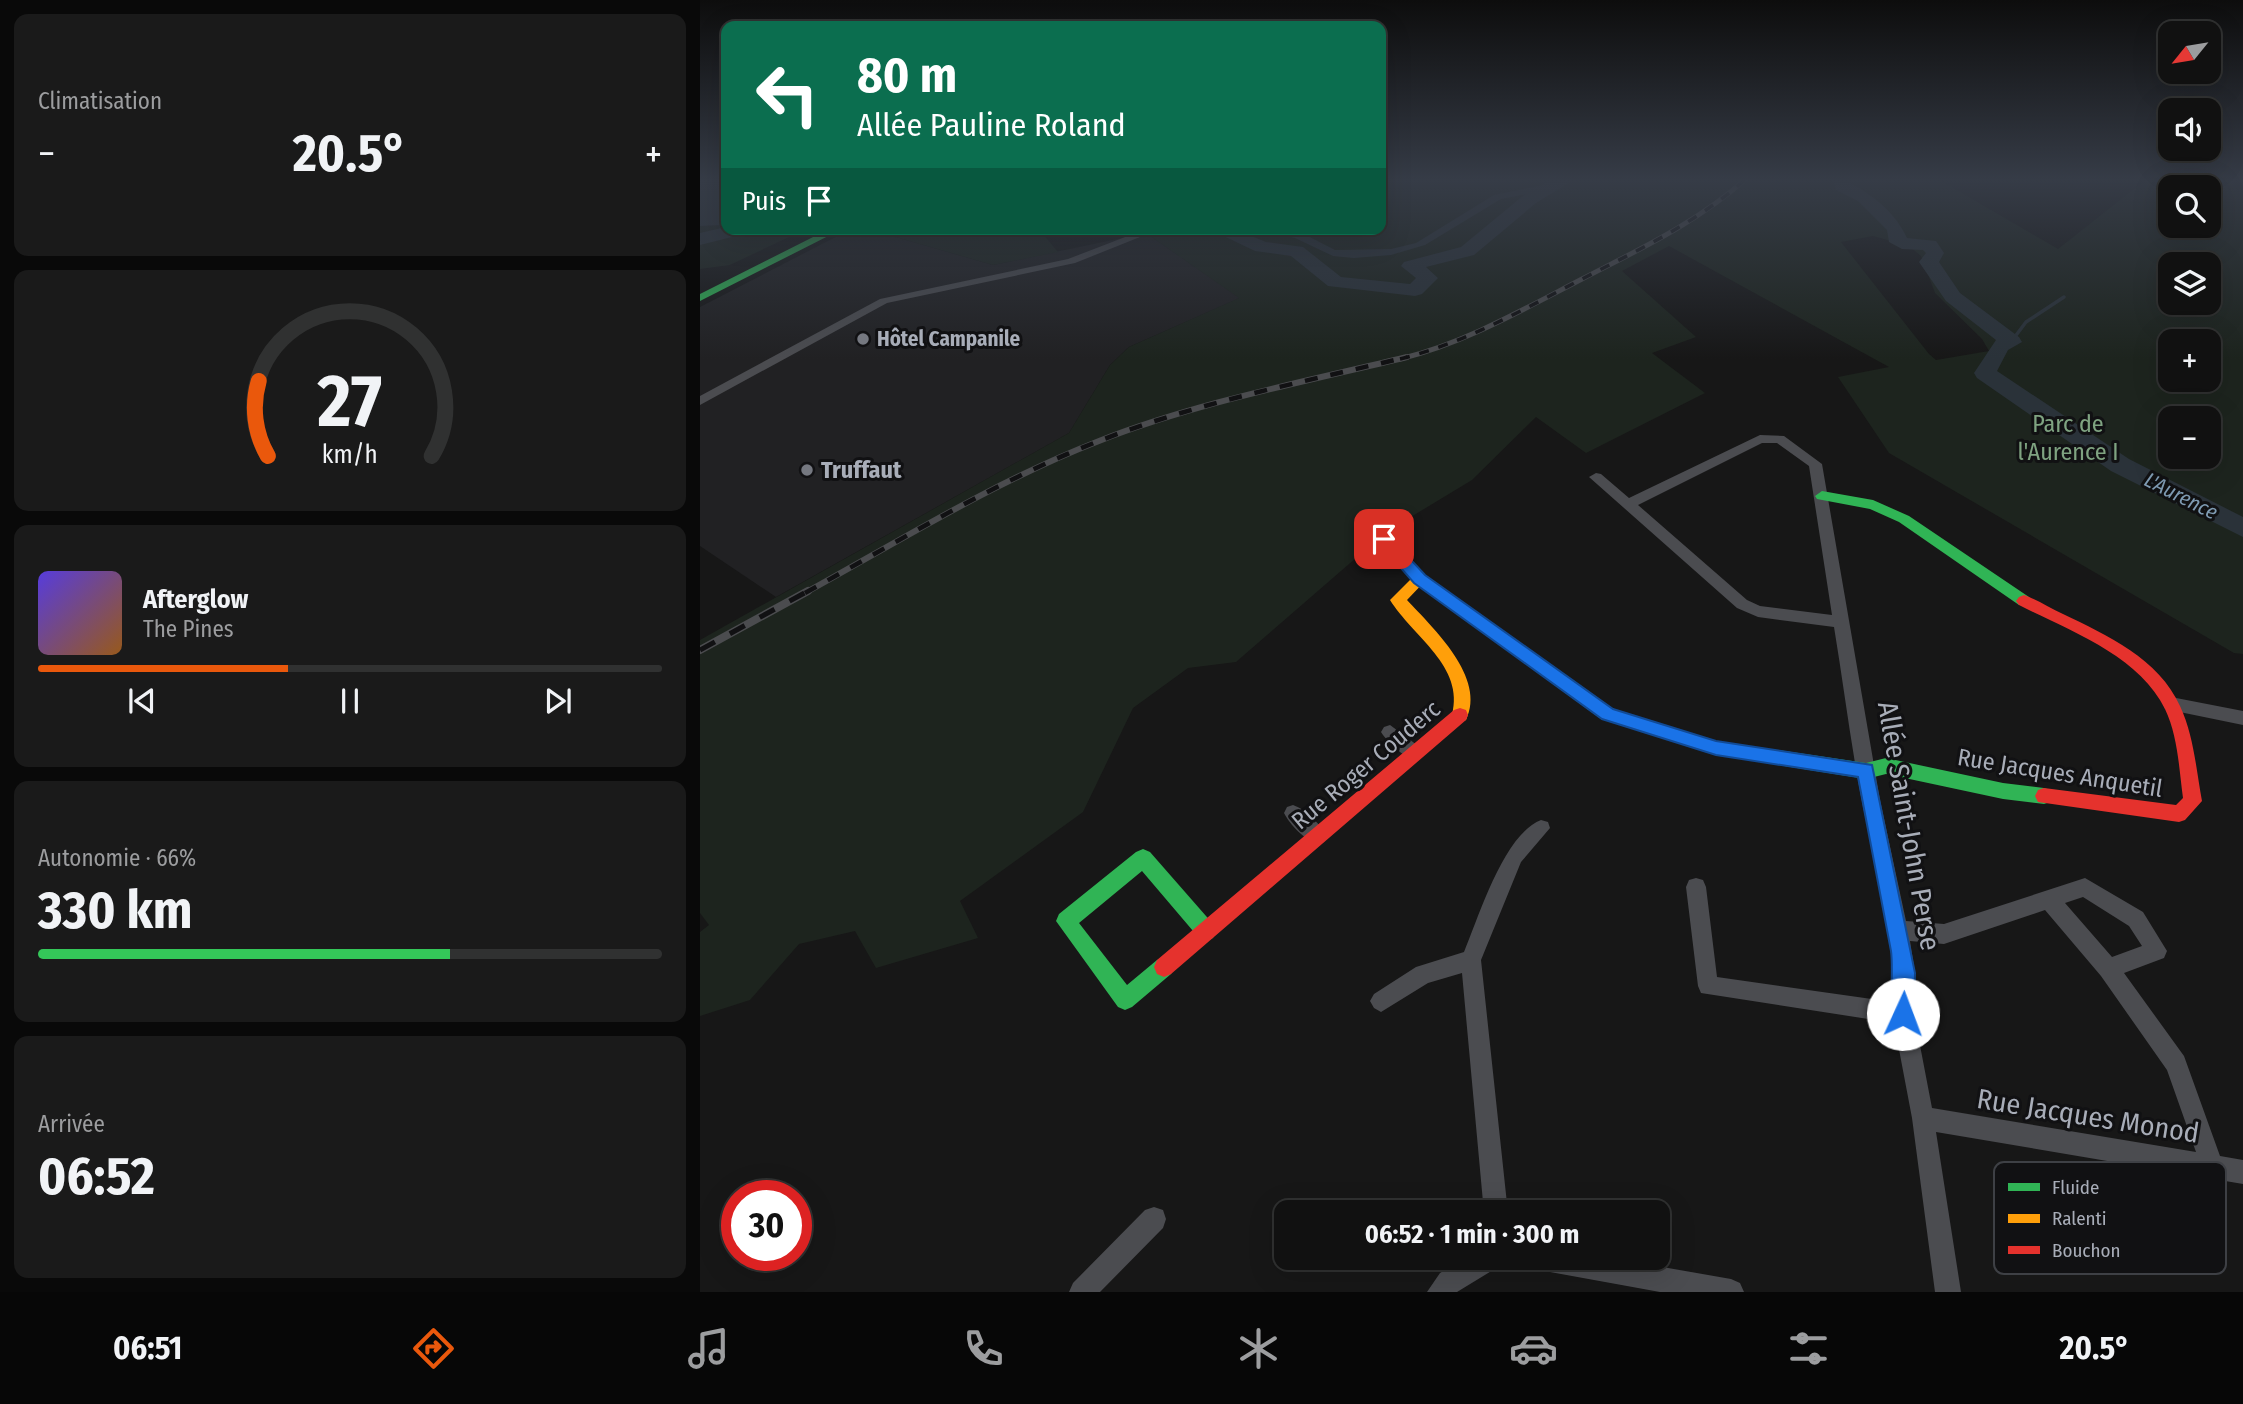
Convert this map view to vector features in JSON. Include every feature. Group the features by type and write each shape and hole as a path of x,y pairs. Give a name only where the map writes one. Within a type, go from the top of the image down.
{"street":[{"path":"700,284 797,238"},
{"path":"700,298 819,238"},
{"path":"700,401 884,300 1071,261 1131,238"},
{"name":"Allée Saint-John Perse","path":"1629,504 1760,439 1780,439 1815,464 1866,771 1905,973 1903,1014 1923,1118 1948,1292"},
{"path":"1596,477 1742,604 1758,611 1843,622"},
{"name":"Rue Jacques Anquetil","path":"1822,496 1871,503 1918,525 1946,543 2000,586 2117,649 2148,674 2171,705 2193,801 2179,814 2003,791 1886,766 1866,771"},
{"path":"1384,539 1420,579 1608,714 1716,748 1866,771"},
{"name":"Rue Roger Couderc","path":"1206,931 1143,858 1066,921 1125,1000 1462,713 1462,685 1450,664 1398,600 1420,579"},
{"path":"2171,705 2243,718"},
{"path":"1390,732 1415,753"},
{"path":"1293,813 1317,836"},
{"path":"1495,1200 1471,960 1514,856 1541,828"},
{"path":"1696,887 1708,986 1903,1014"},
{"path":"1898,930 1944,934 2050,901 2085,887 2136,919 2157,951 2108,970"},
{"path":"2050,901 2108,970 2176,1064 2212,1162"},
{"path":"1381,1002 1423,974 1471,960"},
{"name":"Rue Jacques Monod","path":"1923,1118 2189,1162"},
{"path":"1082,1292 1154,1219"},
{"path":"1440,1292 1449,1282 1469,1270"},
{"path":"1607,1270 1731,1292"}],"shaded area":[{"path":"833,238 900,238 993,265 1121,238 1154,238 1240,298 1129,347 1110,365 1069,433 776,597 700,546 700,307"}],"green space":[{"path":"700,238 786,238 730,265 700,269"},
{"path":"900,238 1047,238 1058,252 993,265"},
{"name":"Parc de l'Aurence I","path":"1154,238 1861,238 1841,242 1936,360 1989,351 1982,339 1935,293 1921,256 1909,246 1881,238 2040,238 2058,249 2072,238 2243,238 2243,654 2234,653 1889,453 1838,377 1889,367 1669,246 1622,271 1696,337 1652,353 1705,393 1586,453 1536,417 1472,480 1386,532 1236,662 1188,668 1133,708 1083,812 960,901 978,938 876,968 855,931 799,944 750,1000 700,1016 700,932 709,925 700,913 700,640 1069,433 1110,365 1129,347 1239,298"}],"waterway":[{"name":"L'Aurence","path":"1241,238 1262,247 1296,251 1307,257 1335,282 1415,290 1428,278 1411,266 1468,251 1485,238"},
{"name":"L'Aurence","path":"1304,238 1333,253 1354,255 1391,252 1415,246"},
{"name":"L'Aurence","path":"1421,243 1429,238"},
{"name":"L'Aurence","path":"1895,238 1902,243 1929,245 1935,253 1929,262 1953,297 2011,342 2000,346 1985,373 2120,465 2243,528"},
{"path":"2011,342 2026,322 2064,297"}],"railway":[{"path":"1406,357 1448,344 1494,324 1660,238"},
{"path":"805,593 986,493 1099,441 1213,404 1406,357"},
{"path":"1400,359 1406,357"},
{"path":"700,650 808,591"}],"traffic: fast":[{"path":"700,298 819,238"},
{"path":"1822,496 1873,505 1904,519 2024,601"},
{"path":"1384,539 1420,579 1607,714 1716,748 1866,771 1886,766 2003,791 2044,796"},
{"path":"1164,967 1125,1000 1066,921 1143,858 1206,931"}],"traffic: slow":[{"path":"1420,579 1398,600 1432,638 1454,670 1464,701 1460,715"}],"traffic: jam":[{"path":"2024,601 2107,644 2146,672 2161,688 2172,706 2180,729 2193,801 2179,814 2044,796"},
{"path":"1164,967 1460,715"}],"place":[{"name":"Hôtel Campanile","path":"863,339"},
{"name":"Truffaut","path":"807,470"}],"route":[{"path":"1384,539 1420,579 1608,714 1716,748 1821,761 1866,771 1902,951 1905,973 1903,1014"}]}
